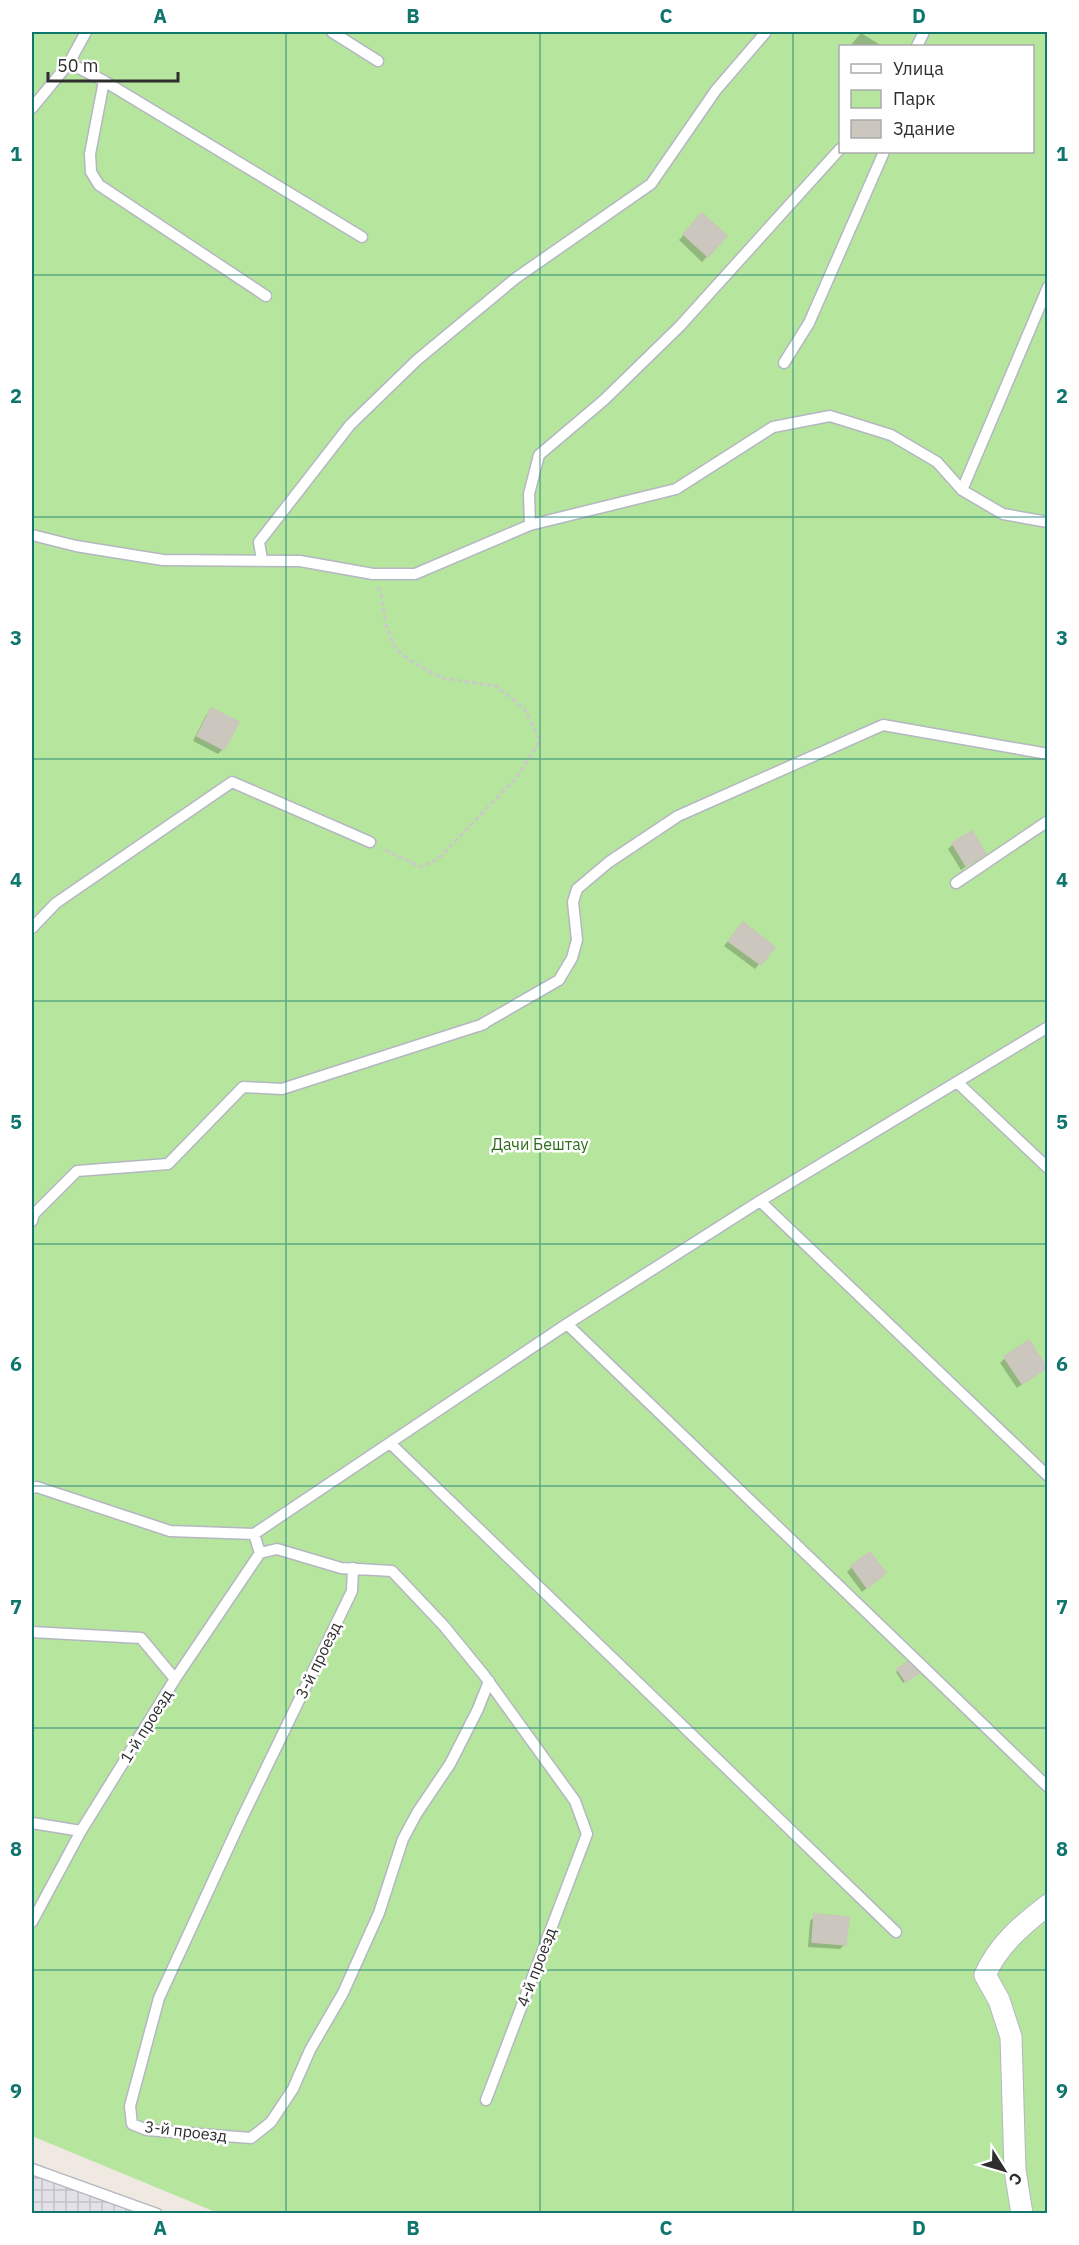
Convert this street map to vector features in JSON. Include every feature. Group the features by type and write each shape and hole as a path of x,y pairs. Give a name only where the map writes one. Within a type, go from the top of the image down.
{"street":[{"path":"1022,2214 1015,2170 1011,2037 999,2000 985,1975 992,1959 1017,1928 1047,1905"}],"lane":[{"path":"32,108 69,63 87,32"},
{"path":"332,32 378,61"},
{"path":"262,560 259,542 351,425 417,360 516,278 651,184 716,90 766,32"},
{"path":"69,63 104,81 362,237"},
{"path":"104,81 90,154 91,172 99,185 266,296"},
{"path":"530,525 529,494 539,455 604,400 680,326 839,150"},
{"path":"784,363 810,323 884,153"},
{"path":"962,490 1047,287"},
{"path":"32,535 76,546 163,560 300,561 373,574 415,574 530,525 676,489 773,426 830,416 891,435 937,462 962,490 1003,514 1047,522"},
{"path":"32,1221 34,1214 77,1171 168,1164 243,1087 282,1089 482,1025 559,980 572,958 577,940 573,902 577,889 609,862 678,816 883,725 1047,754"},
{"path":"32,928 56,903 232,782 370,842"},
{"path":"956,883 1047,820"},
{"path":"32,1488 37,1487 170,1531 254,1534 567,1324 760,1201 1047,1027"},
{"path":"958,1083 1047,1168"},
{"path":"760,1201 1047,1476"},
{"path":"567,1324 1047,1787"},
{"path":"390,1443 896,1932"},
{"path":"254,1534 260,1553 278,1549 341,1568 392,1571 444,1626 489,1681"},
{"name":"1-й проезд","path":"32,1922 81,1831 175,1679 260,1553"},
{"name":"3-й проезд","path":"353,1568 352,1591 236,1831 159,1998 130,2106 132,2124 147,2130 251,2138 271,2122 293,2089 310,2050 343,1993 379,1913 403,1839 417,1813 450,1764 478,1709 489,1681"},
{"path":"32,1632 141,1638 175,1679"},
{"name":"4-й проезд","path":"486,2100 587,1834 575,1801 489,1681"},
{"path":"32,1823 81,1831"},
{"path":"32,2169 157,2214"}],"path":[{"path":"370,842 421,867 438,860 517,777 540,741 524,708 501,689 496,686 442,678 409,660 395,648 386,625 381,593 373,574"}],"shaded area":[{"path":"32,2161 148,2213 32,2214"}],"green space":[{"name":"Дачи Бештау","path":"32,32 1047,32 1047,2213 218,2213 32,2136"}],"building":[{"path":"702,213 727,236 708,257 683,234"},
{"path":"211,708 239,722 224,750 197,736"},
{"path":"972,831 986,854 966,866 952,843"},
{"path":"743,922 775,947 761,965 728,941"},
{"path":"1029,1340 1047,1368 1022,1384 1004,1357"},
{"path":"870,1552 886,1573 867,1588 851,1566"},
{"path":"907,1662 919,1673 906,1682 897,1669"},
{"path":"814,1914 849,1917 846,1945 812,1942"}]}
